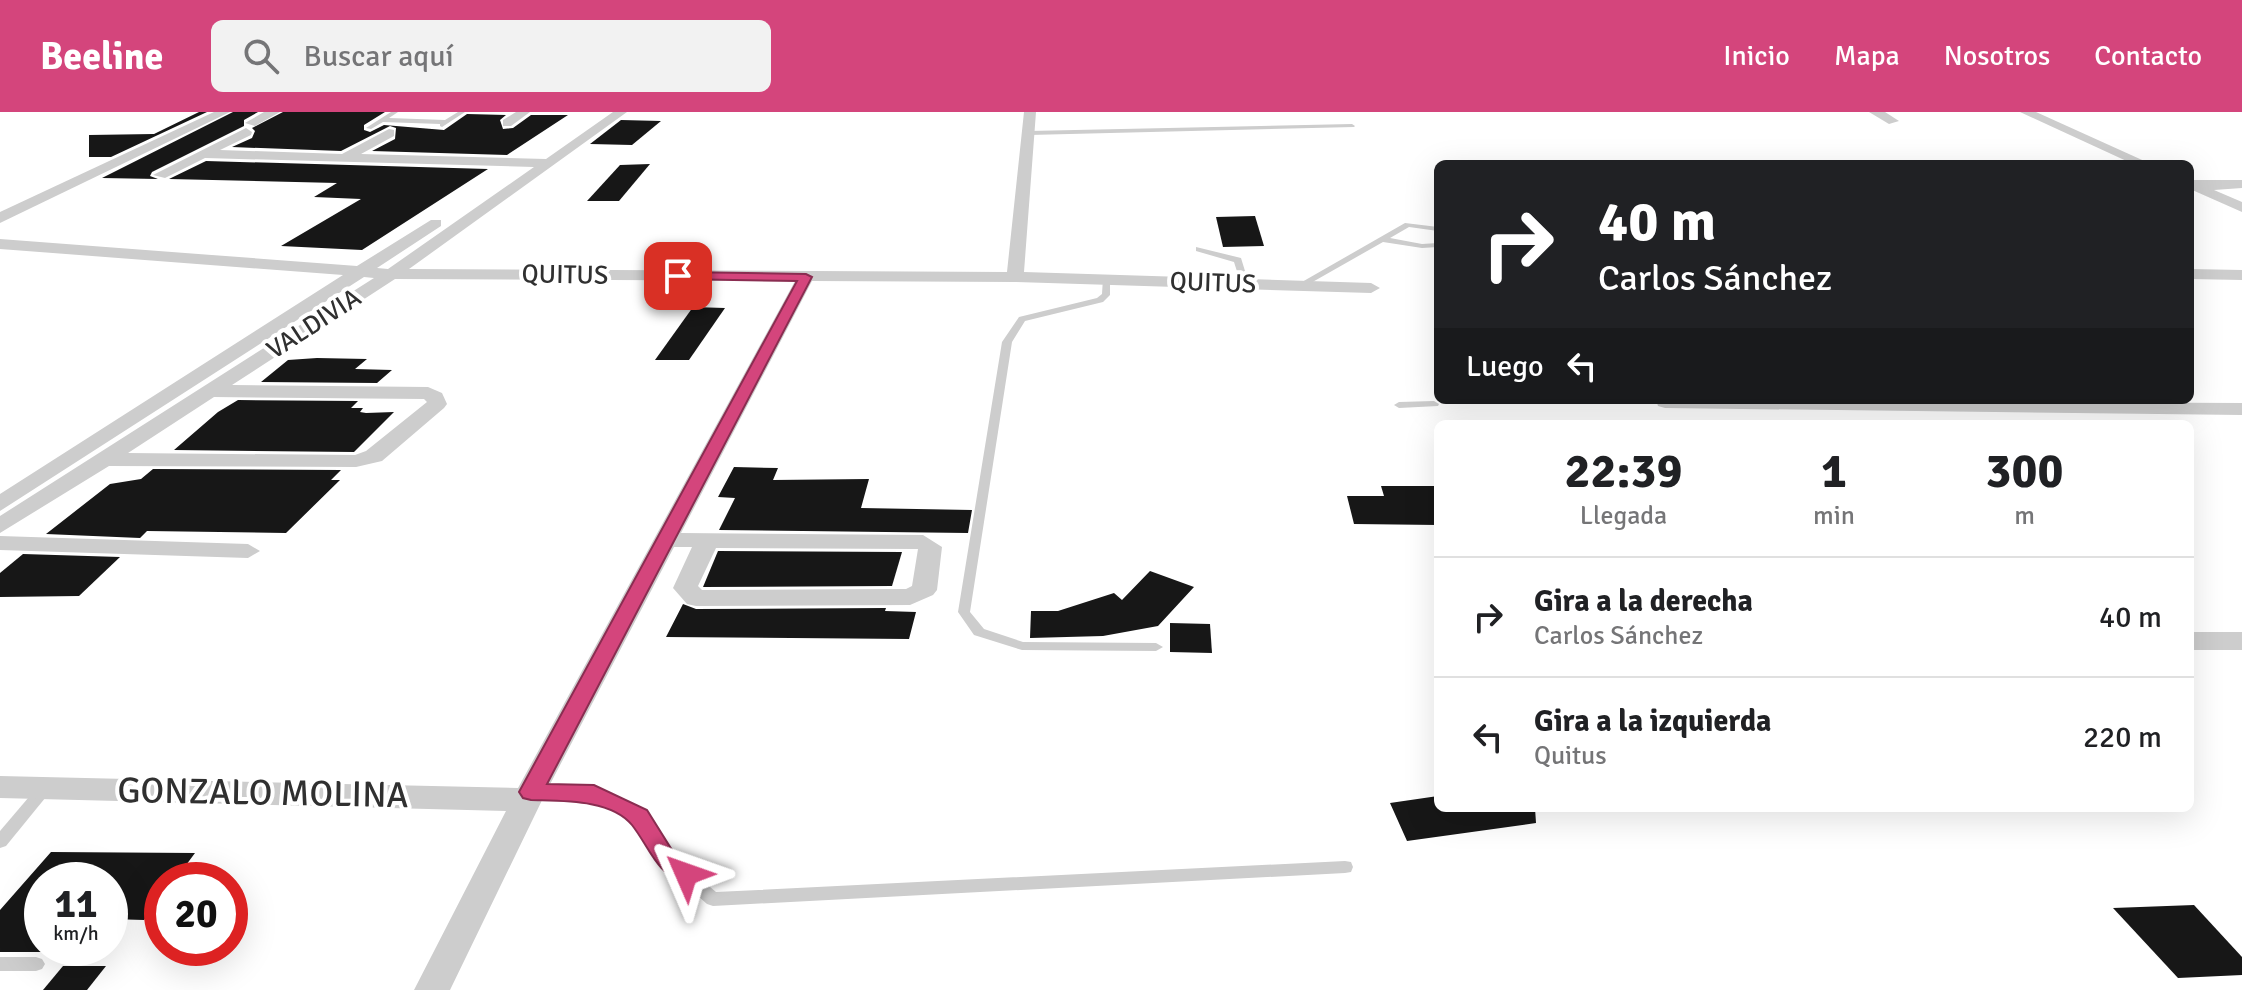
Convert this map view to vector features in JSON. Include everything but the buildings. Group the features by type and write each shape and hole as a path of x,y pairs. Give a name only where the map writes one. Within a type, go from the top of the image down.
{"street":[{"path":"0,218 224,112"},
{"path":"160,175 203,154 274,112"},
{"path":"507,123 524,112"},
{"name":"VALDIVIA","path":"0,504 434,225 601,112"},
{"name":"VALDIVIA","path":"0,526 391,274 621,112"},
{"path":"1015,277 1030,112"},
{"path":"1875,112 1893,121"},
{"path":"2026,112 2135,160"},
{"path":"346,157 385,126"},
{"path":"203,154 550,163"},
{"path":"349,173 373,158"},
{"path":"235,171 435,175"},
{"path":"2194,186 2242,184"},
{"path":"2194,187 2242,208"},
{"path":"434,225 458,226"},
{"name":"QUITUS","path":"0,244 391,274 1015,277 1371,288"},
{"path":"2194,274 2242,275"},
{"path":"432,990 663,540 806,277"},
{"path":"73,458 356,461 374,456 437,404 435,397 428,393 212,391"},
{"path":"1830,404 2242,409"},
{"path":"663,540 923,542 930,547 924,590 910,597 696,598 685,588 707,541"},
{"path":"0,543 248,551"},
{"path":"2194,641 2242,641"},
{"name":"GONZALO MOLINA","path":"0,787 529,796"}],"lane":[{"path":"385,126 395,112"},
{"path":"369,128 444,124 462,112"},
{"path":"1029,133 1352,126"},
{"path":"1299,286 1408,225 1434,228"},
{"path":"1385,240 1434,245"},
{"path":"1199,249 1238,260 1245,284"},
{"path":"1106,280 1106,295 1100,300 1022,319 1007,342 964,612 979,632 1022,646 1156,647"},
{"path":"1399,405 1434,404"},
{"path":"0,842 45,788"},
{"path":"529,796 594,794 639,816 663,856 713,899 1345,867"},
{"path":"0,964 24,964"}],"route":[{"path":"678,276 806,277 531,792 594,794 639,816 663,856 686,874"}]}
